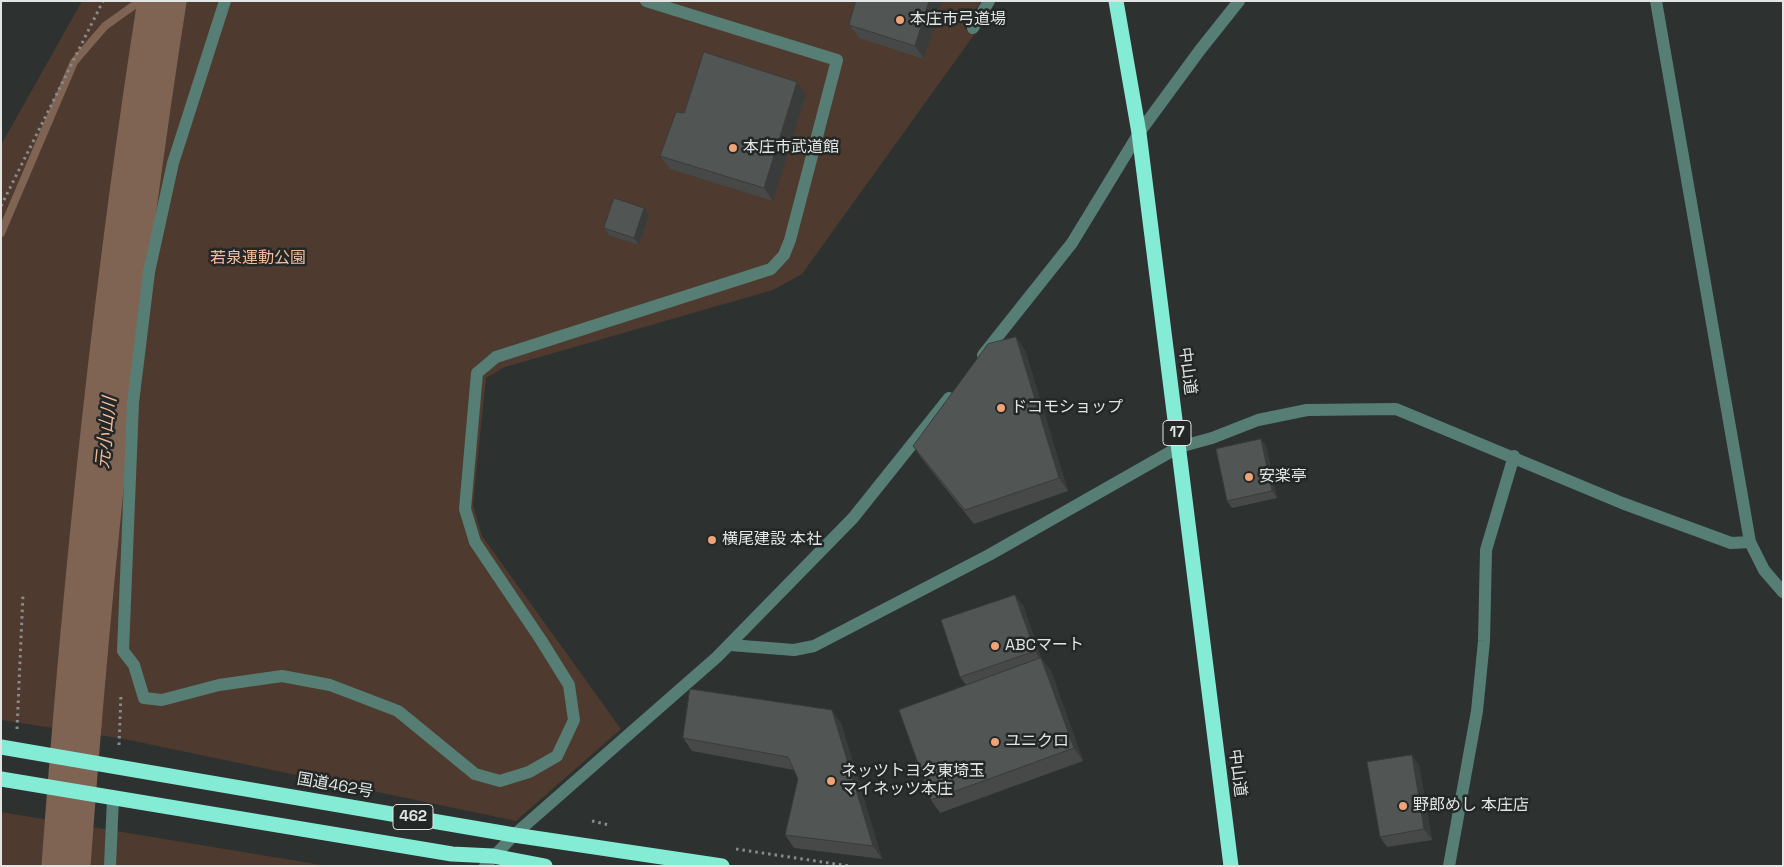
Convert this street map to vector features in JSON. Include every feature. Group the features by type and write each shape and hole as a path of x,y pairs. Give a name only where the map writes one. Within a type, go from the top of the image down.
{"highway":[{"name":"中山道","path":"1116,1 1139,133 1231,866"},
{"name":"国道462号","path":"1,748 514,835 722,866"},
{"name":"462","path":"1,779 489,861 546,866"}],"street":[{"path":"224,1 173,163 149,272 134,403 123,651 134,665 144,698 162,700 219,685 282,676 330,684 398,711 475,774 500,781 528,772 557,756 574,720 569,685 542,640 475,542 465,509 477,373 496,356 771,268 784,255 790,240 837,60 646,1"},
{"path":"973,28 989,1"},
{"path":"975,365 1072,243 1139,133 1239,1"},
{"path":"1656,1 1750,542 1764,570 1783,592"},
{"path":"489,861 514,835 730,645 854,518 957,388"},
{"path":"730,645 794,650 814,646 989,555 1178,447 1212,438 1258,420 1307,410 1396,408 1622,503 1731,543 1750,542"},
{"path":"1449,866 1477,712 1484,641 1486,550 1514,456"},
{"path":"108,796 110,866"}],"path":[{"path":"1,206 103,1"},
{"path":"17,730 23,594"},
{"path":"119,745 121,688"}],"green space":[{"name":"若泉運動公園","path":"82,1 981,1 965,28 974,35 802,274 773,290 505,367 486,378 473,505 482,536 621,729 516,821 124,739 1,720 1,145"},
{"path":"1,812 328,866 1,866"}],"building":[{"name":"本庄市弓道場","path":"856,1 929,1 915,46 849,25"},
{"name":"本庄市武道館","path":"704,52 797,82 764,188 660,156 676,112 684,113"},
{"path":"614,198 644,208 634,238 604,228"},
{"name":"ドコモショップ","path":"1016,337 1059,478 965,510 913,446 988,344"},
{"name":"安楽亭","path":"1261,439 1272,491 1227,501 1216,449"},
{"name":"ABCマート","path":"1015,595 1035,651 960,677 941,620"},
{"name":"ユニクロ","path":"1041,658 1074,748 931,800 899,710"},
{"name":"ネッツトヨタ東埼玉 マイネッツ本庄","path":"690,689 832,710 873,846 785,835 798,779 788,757 683,738"},
{"name":"野郎めし 本庄店","path":"1412,755 1424,829 1380,837 1367,762"}],"waterway":[{"path":"1,233 74,62 105,26 140,1"},
{"name":"元小山川","path":"66,866 74,758 105,432 131,216 162,1"}],"place":[{"name":"本庄市弓道場","path":"900,20"},
{"name":"本庄市武道館","path":"733,148"},
{"name":"ドコモショップ","path":"1001,408"},
{"name":"安楽亭","path":"1249,477"},
{"name":"横尾建設 本社","path":"712,540"},
{"name":"ABCマート","path":"995,646"},
{"name":"ユニクロ","path":"995,742"},
{"name":"ネッツトヨタ東埼玉 マイネッツ本庄","path":"831,781"},
{"name":"野郎めし 本庄店","path":"1403,806"}]}
